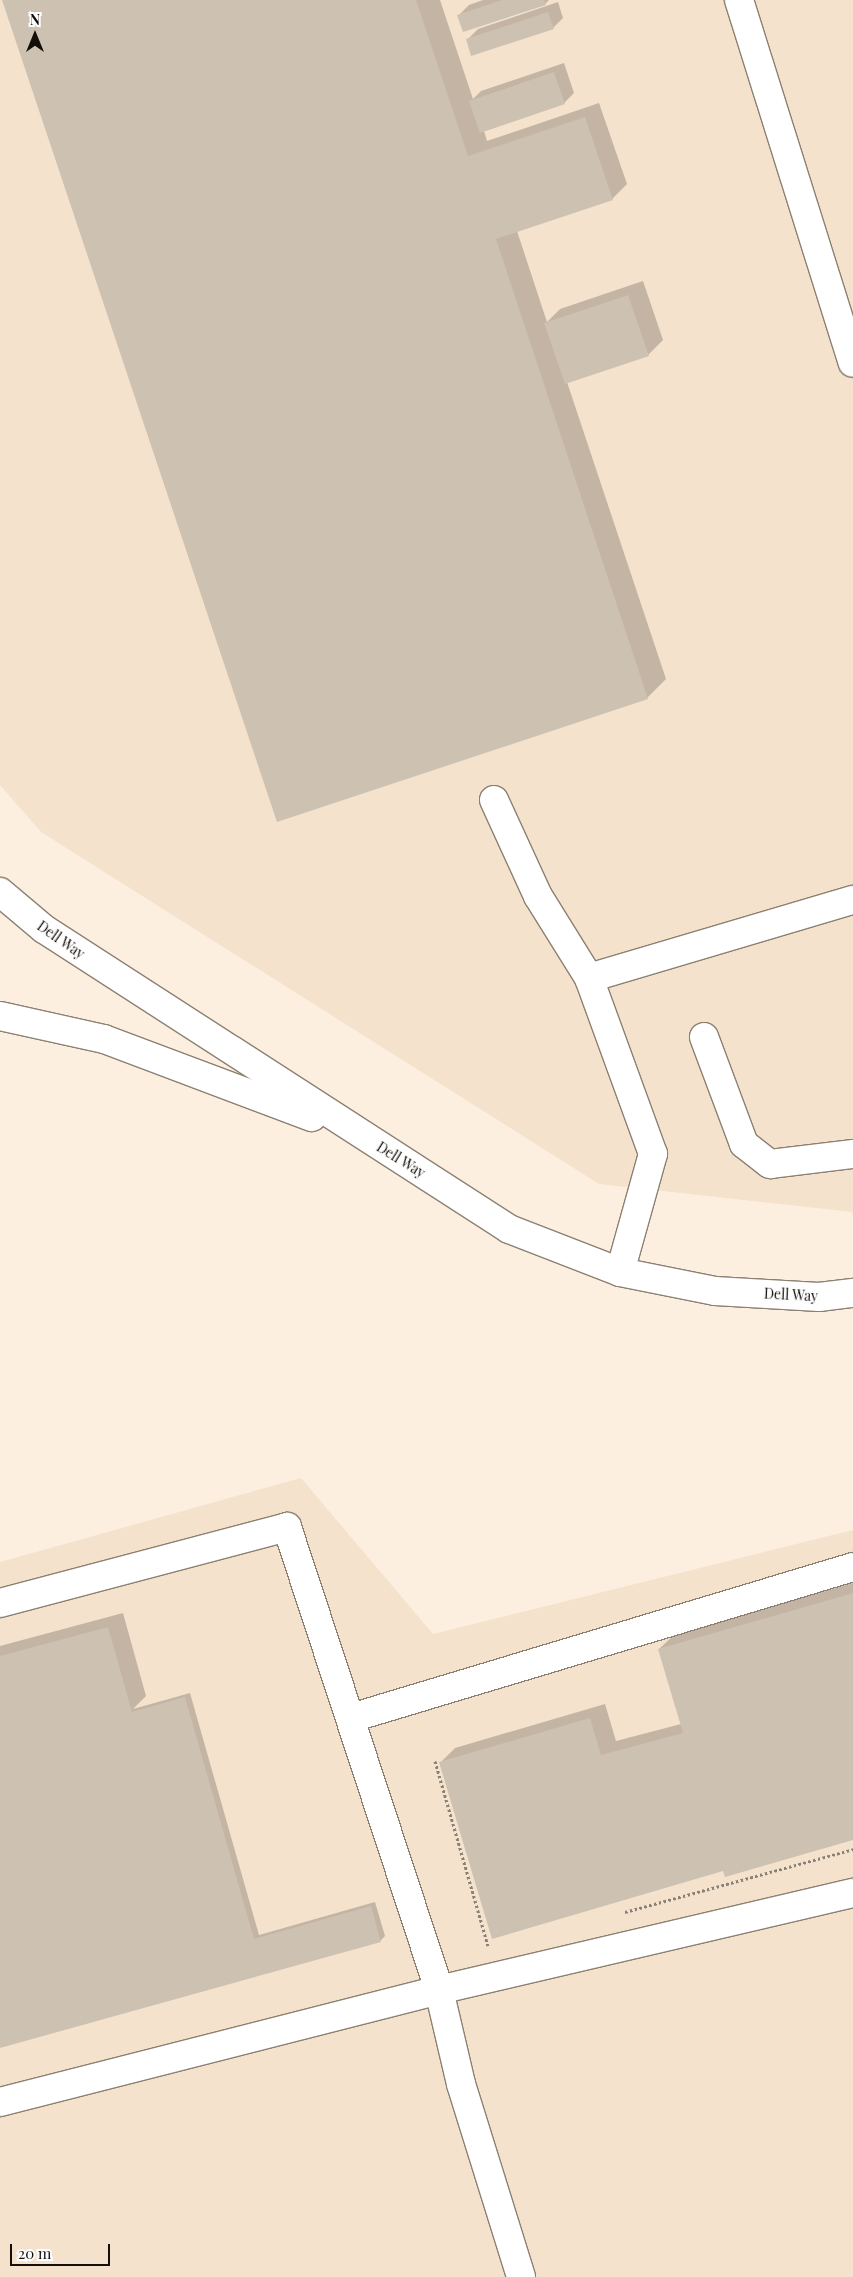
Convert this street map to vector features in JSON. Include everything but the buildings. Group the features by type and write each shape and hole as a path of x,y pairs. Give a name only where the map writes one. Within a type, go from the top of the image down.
{"street":[{"path":"739,0 853,363"},
{"path":"494,800 538,896 589,978 653,1154 620,1272"},
{"name":"Dell Way","path":"0,892 44,929 509,1229 620,1272 715,1291 819,1298 853,1293"},
{"path":"589,978 853,900"},
{"path":"0,1016 104,1038 365,1137"},
{"path":"704,1037 744,1144 770,1164 853,1154"},
{"path":"0,1603 287,1527 439,1990 461,2084 521,2277"},
{"path":"351,1718 853,1567"},
{"path":"0,2102 439,1990 853,1893"}],"path":[{"path":"435,1762 489,1949"},
{"path":"623,1912 853,1849"}],"shaded area":[{"path":"0,0 853,0 853,1212 599,1184 41,832 0,785"},
{"path":"301,1478 433,1634 853,1530 853,2277 0,2277 0,1562"}]}
